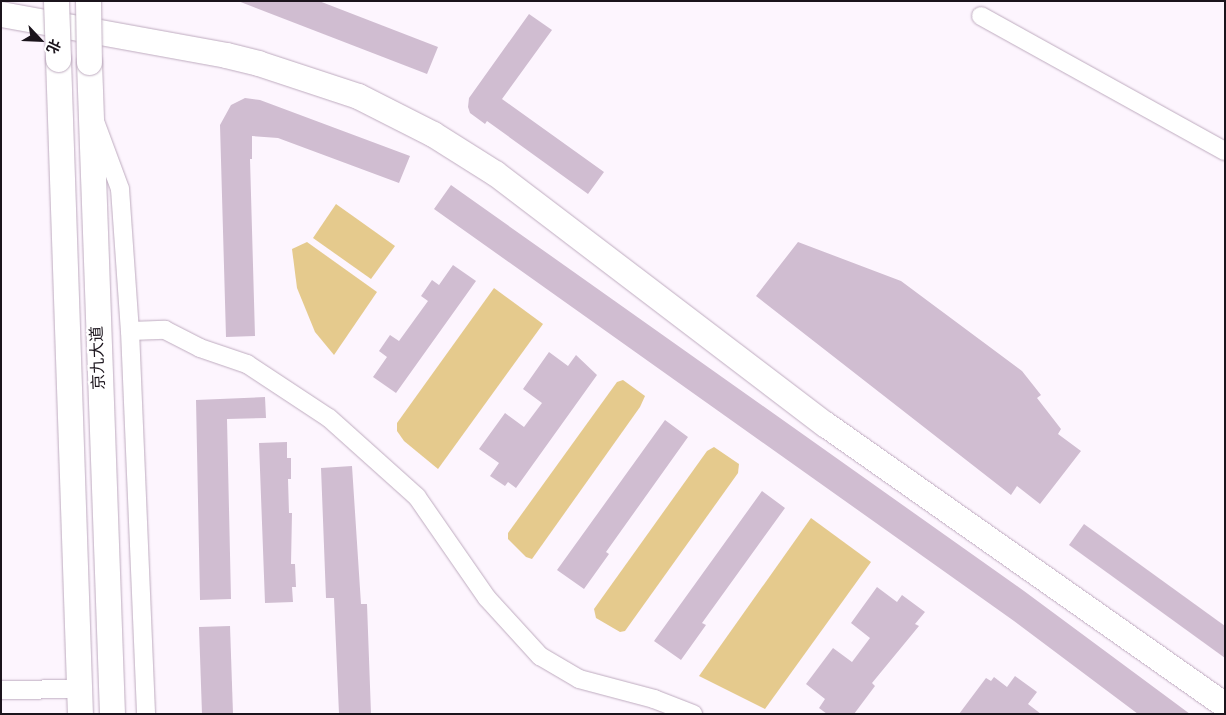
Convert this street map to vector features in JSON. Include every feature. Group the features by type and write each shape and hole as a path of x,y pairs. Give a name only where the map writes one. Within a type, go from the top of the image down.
{"street":[{"name":"京九大道","path":"56,1 80,714"},
{"name":"京九大道","path":"88,1 112,714"},
{"path":"1,14 226,55 358,96 433,134 495,173 825,424 1225,705"},
{"path":"981,16 1225,151"},
{"path":"91,109 120,189 130,331 146,714"},
{"path":"130,331 165,330 200,348 258,370 306,402 329,418 417,497 487,598 540,656 580,679 654,699 693,714"},
{"path":"1,690 79,689"}],"shaded area":[{"path":"336,204 395,246 371,279 313,238"},
{"path":"307,242 377,292 334,355 315,332 297,288 292,249"},
{"path":"494,288 543,324 438,469 404,441 397,431 397,423"},
{"path":"623,380 645,396 640,407 532,559 526,557 508,539 508,533 617,382"},
{"path":"714,447 739,464 738,473 625,631 620,632 596,618 594,609 707,451"},
{"path":"811,518 871,562 765,709 699,676"}],"building":[{"path":"238,1 319,1 438,47 427,74"},
{"path":"529,14 552,30 502,99 604,172 588,194 487,121 485,124 470,113 468,107 469,98"},
{"path":"245,98 260,100 410,156 399,183 278,138 252,136 252,159 250,159 255,336 226,337 220,125 231,105"},
{"path":"451,185 1024,591 1190,714 1138,714 1014,621 434,209"},
{"path":"798,242 901,281 1022,371 1041,395 1037,398 1061,429 1058,434 1081,451 1040,504 1017,486 1011,495 756,296"},
{"path":"453,265 476,281 396,393 373,377 387,357 379,351 390,335 399,341 428,301 421,296 432,280 439,285"},
{"path":"549,352 568,366 576,355 597,375 516,488 508,482 505,486 490,476 499,463 479,449 505,413 524,427 542,403 523,389"},
{"path":"265,397 266,418 227,419 231,599 200,600 196,400"},
{"path":"665,420 688,437 606,552 609,554 584,589 557,570"},
{"path":"287,442 287,458 291,458 291,479 288,479 289,513 292,513 291,564 295,564 296,587 292,587 293,602 265,603 259,443"},
{"path":"352,466 361,604 367,604 371,714 339,714 334,598 326,598 321,468"},
{"path":"762,491 785,508 702,623 706,625 681,660 654,641"},
{"path":"1084,524 1225,626 1225,658 1069,545"},
{"path":"877,587 897,602 902,595 925,612 915,624 919,626 872,683 875,686 854,714 827,714 819,708 825,699 806,684 833,648 852,662 870,638 851,623"},
{"path":"230,626 233,714 202,714 199,627"},
{"path":"1015,676 1037,692 1028,704 1041,714 959,714 986,678 991,681 994,677 1007,687"}]}
